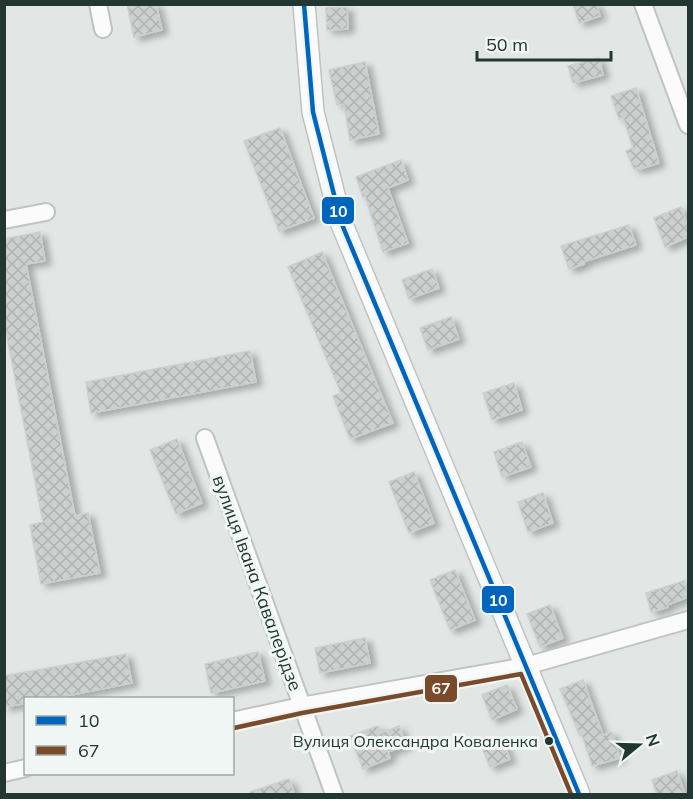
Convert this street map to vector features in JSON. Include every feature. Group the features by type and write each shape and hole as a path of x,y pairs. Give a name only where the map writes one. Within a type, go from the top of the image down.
{"street":[{"path":"98,4 103,28"},
{"path":"304,4 313,112 341,222 579,795"},
{"path":"644,4 688,125"},
{"path":"4,220 46,213"},
{"name":"вулиця Івана Кавалерідзе","path":"205,438 334,795"},
{"path":"234,721 301,706 526,666 688,620"},
{"path":"4,773 24,768"}],"building":[{"path":"127,4 156,4 162,30 134,37"},
{"path":"573,4 596,4 600,16 579,23"},
{"path":"347,7 348,29 327,30 326,8"},
{"path":"599,58 603,75 573,83 568,66"},
{"path":"365,62 379,134 350,140 344,104 337,105 329,70"},
{"path":"636,88 659,163 640,169 639,167 634,169 626,151 633,148 623,117 619,119 611,96"},
{"path":"280,128 314,218 279,231 244,141"},
{"path":"401,160 408,180 388,188 408,243 383,252 365,196 363,197 356,177"},
{"path":"681,207 688,227 688,237 665,247 654,218"},
{"path":"629,225 636,245 583,262 584,264 569,269 561,246"},
{"path":"40,232 45,261 26,264 75,516 88,513 100,573 41,584 30,525 43,522 4,322 4,239"},
{"path":"322,252 393,423 350,439 333,396 341,393 288,267"},
{"path":"432,269 439,288 409,299 402,280"},
{"path":"451,317 459,339 428,350 420,328"},
{"path":"250,351 256,382 91,413 86,382"},
{"path":"514,383 522,410 492,420 483,393"},
{"path":"177,439 202,503 176,514 150,450"},
{"path":"522,442 531,467 502,477 494,452"},
{"path":"414,472 434,523 409,533 389,482"},
{"path":"543,493 553,523 528,532 518,502"},
{"path":"455,570 475,620 450,630 430,580"},
{"path":"684,581 688,597 651,612 646,593"},
{"path":"550,605 563,638 540,647 527,614"},
{"path":"365,638 370,663 320,673 315,648"},
{"path":"258,652 265,681 211,693 205,664"},
{"path":"126,654 132,683 61,697 24,697 24,703 4,707 4,676"},
{"path":"583,680 603,735 612,732 620,758 592,766 582,735 580,736 560,689"},
{"path":"507,685 517,709 492,720 482,695"},
{"path":"378,726 381,733 399,726 406,745 388,752 390,758 363,769 350,736"},
{"path":"503,742 510,759 490,767 483,750"},
{"path":"677,771 685,795 657,795 652,780"},
{"path":"289,779 295,795 250,795 250,792"}],"transit line":[{"name":"10","path":"304,4 313,112 341,222 579,794"},
{"name":"67","path":"234,728 302,713 521,674 571,794"}],"place":[{"name":"Вулиця Олександра Коваленка","path":"549,741"}]}
